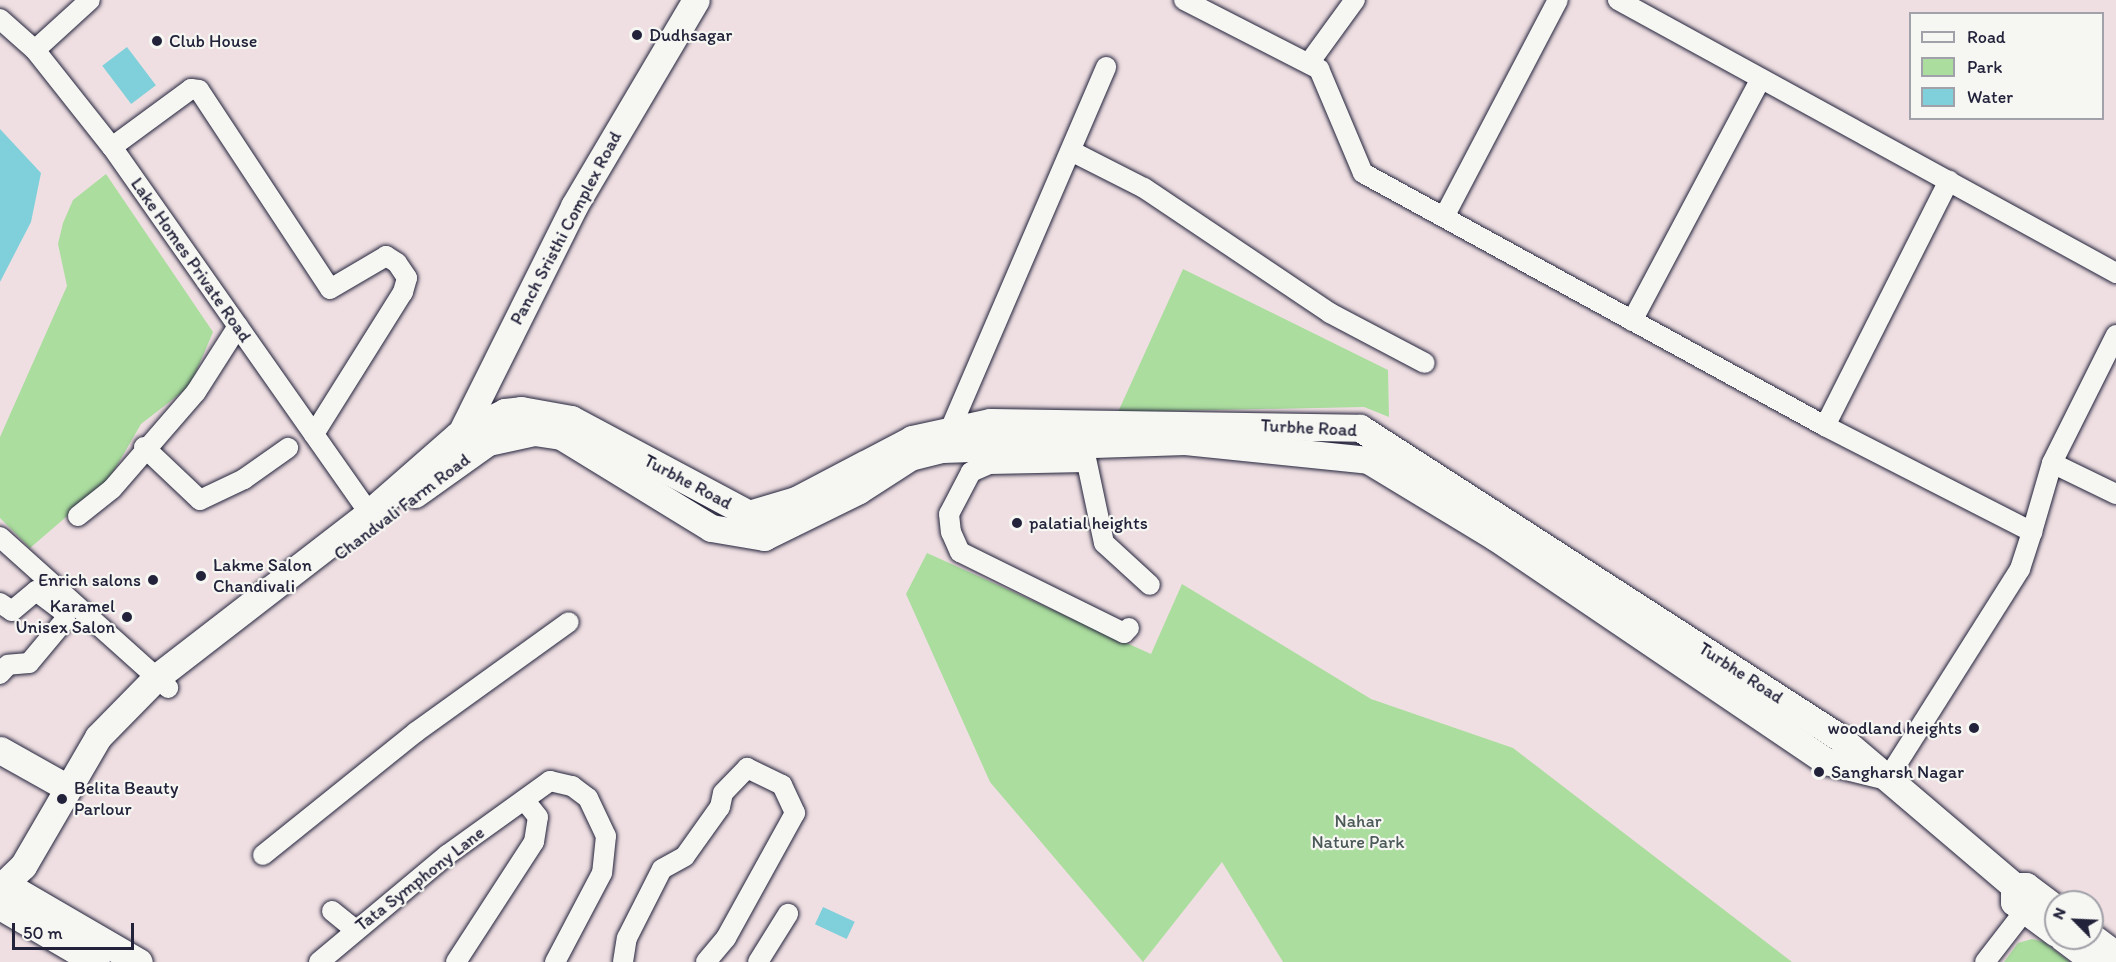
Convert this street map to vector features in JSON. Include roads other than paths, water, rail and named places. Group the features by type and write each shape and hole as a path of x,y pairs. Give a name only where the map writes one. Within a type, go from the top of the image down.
{"street":[{"path":"35,50 90,0"},
{"name":"Panch Sristhi Complex Road","path":"457,464 458,435 574,206 696,0"},
{"path":"1184,0 1319,69 1363,173 1825,426 2032,532"},
{"path":"1309,63 1355,0"},
{"path":"1444,217 1558,0"},
{"path":"1618,0 1760,80 2116,273"},
{"name":"Lake Homes Private Road","path":"0,19 35,50 112,147 369,513"},
{"path":"946,440 1106,67"},
{"path":"1632,321 1760,80"},
{"path":"112,147 191,89 199,90 330,289 386,256 397,263 407,278 403,292 314,434"},
{"path":"1071,151 1161,199 1330,313 1425,363"},
{"path":"1825,426 1948,182"},
{"path":"78,516 112,489 144,447 196,392 238,326"},
{"path":"1183,432 1368,460 1495,537 1826,761 1889,776 2020,569 2052,463 2116,336"},
{"name":"Turbhe Road","path":"458,435 505,412 548,411 725,517 749,514 796,500 912,439 946,440 990,422 1085,442 1183,432 1360,428 1839,737 1889,776 2033,900 2044,916"},
{"path":"1356,458 1360,428"},
{"name":"Chandvali Farm Road","path":"163,682 488,442 534,432 561,436 725,517"},
{"name":"Chandvali Farm Road","path":"8,897 66,787 94,752 107,750 163,682 369,513 458,435"},
{"path":"1129,628 1124,633 960,552 951,532 949,514 971,472 989,464 1085,442 1104,543 1150,585"},
{"path":"144,447 200,500 244,479 288,448"},
{"path":"2052,463 2116,494"},
{"path":"0,537 163,682"},
{"path":"0,603 12,611 36,591 64,612 65,620 29,663 8,665 0,675"},
{"path":"263,855 416,732 569,622"},
{"path":"0,750 66,787"},
{"path":"623,962 627,938 659,874 685,856 720,807 723,793 747,768 782,785 795,813 726,938 706,962"},
{"name":"Tata Symphony Lane","path":"319,962 354,929 550,781 572,786 588,798 606,836 602,873 555,962"},
{"path":"456,962 534,842 538,817 524,800"},
{"path":"8,897 96,962"},
{"path":"8,897 139,962"},
{"path":"1985,962 2033,900"},
{"path":"332,911 354,929"},
{"path":"758,962 789,914"},
{"path":"2079,950 2095,962"}],"water":[{"path":"127,47 156,85 131,104 102,66"},
{"path":"0,129 41,173 31,222 0,282"},
{"path":"823,907 855,922 847,939 815,924"}],"place":[{"name":"Dudhsagar","path":"637,35"},
{"name":"Club House","path":"157,41"},
{"name":"palatial heights","path":"1017,523"},
{"name":"Lakme Salon Chandivali","path":"201,576"},
{"name":"Enrich salons","path":"153,580"},
{"name":"Karamel Unisex Salon","path":"127,617"},
{"name":"woodland heights","path":"1974,728"},
{"name":"Sangharsh Nagar","path":"1819,772"},
{"name":"Belita Beauty Parlour","path":"62,799"}],"park label":[{"name":"Nahar Nature Park","path":"1358,832"}]}
